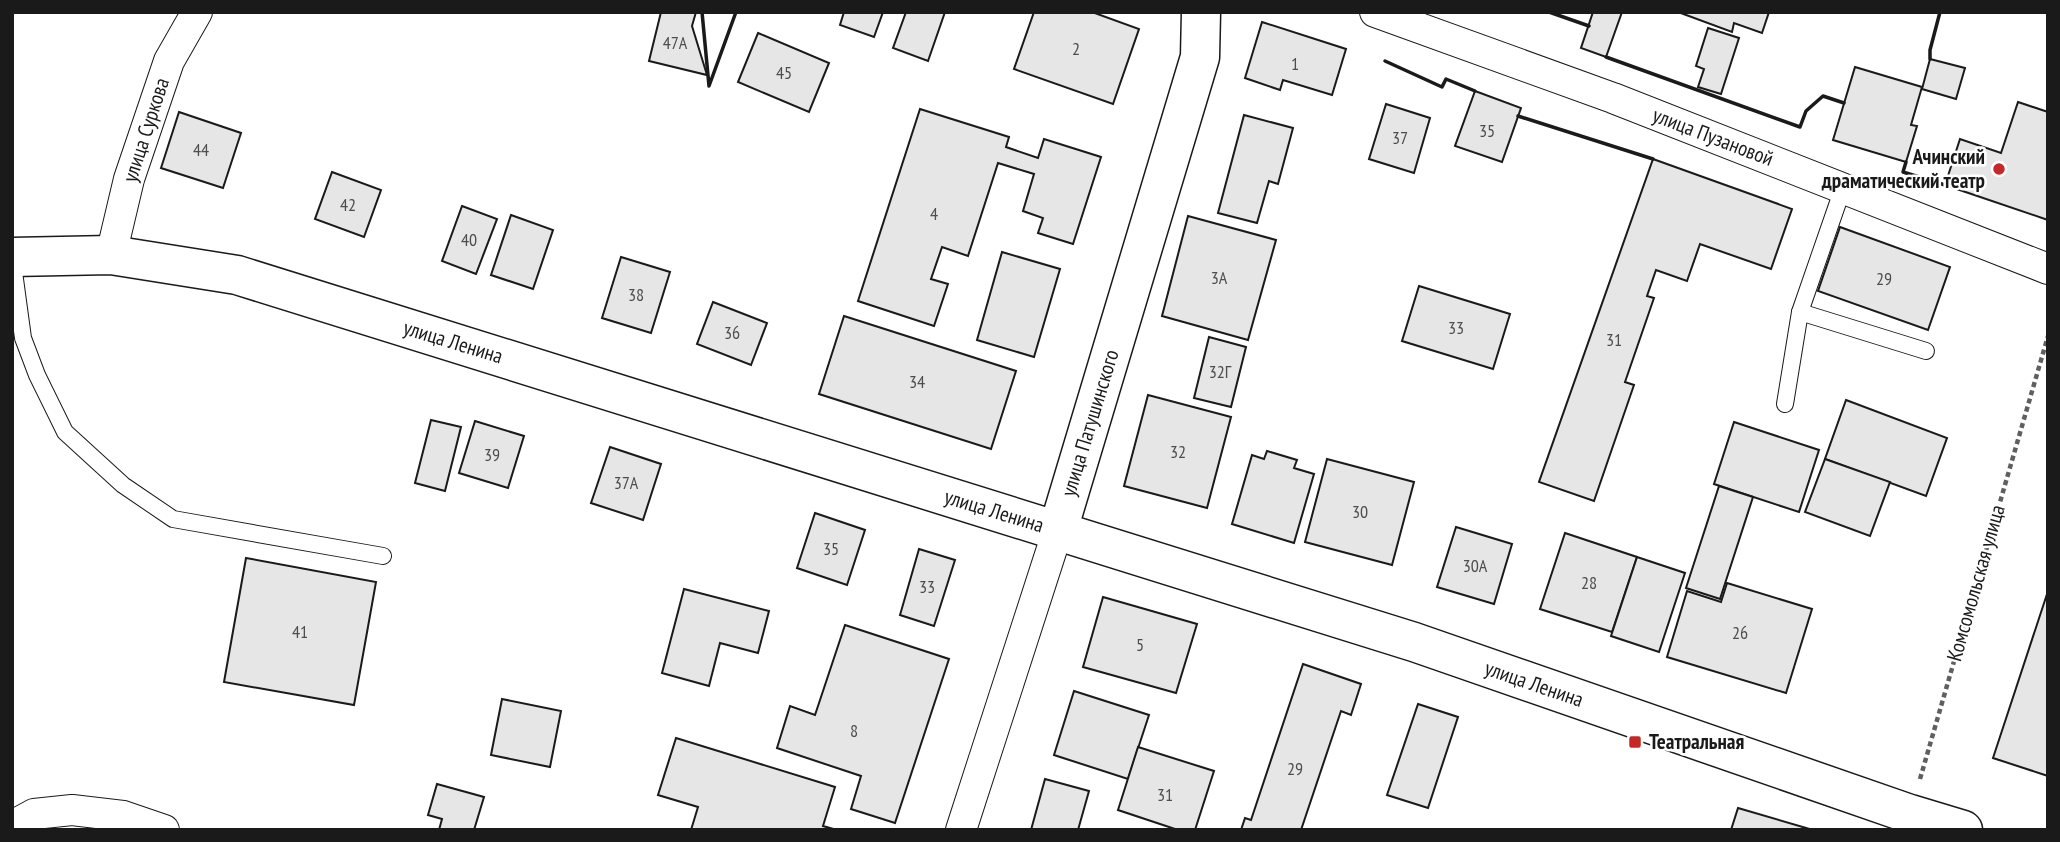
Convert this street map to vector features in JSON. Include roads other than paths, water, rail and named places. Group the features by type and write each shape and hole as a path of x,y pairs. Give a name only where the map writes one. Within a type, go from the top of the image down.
{"main road":[{"name":"улица Патушинского","path":"1058,530 1200,57 1201,12"},
{"name":"улица Ленина","path":"12,257 111,255 237,275 1414,642 1908,822 1963,830"}],"street":[{"name":"улица Суркова","path":"111,255 130,179 169,61 197,12"},
{"name":"улица Пузановой","path":"1375,12 1614,98 2048,269"},
{"name":"улица Патушинского","path":"961,830 1058,530"},
{"path":"23,820 72,810 124,816 164,830"}],"lane":[{"path":"1785,404 1800,312 1843,188"},
{"path":"12,257 23,338 37,375 65,432 123,485 173,519 383,556"},
{"path":"1800,312 1926,351"}],"place":[{"name":"Ачинский драматический театр","path":"1999,169"},
{"name":"Театральная","path":"1635,742"}]}
